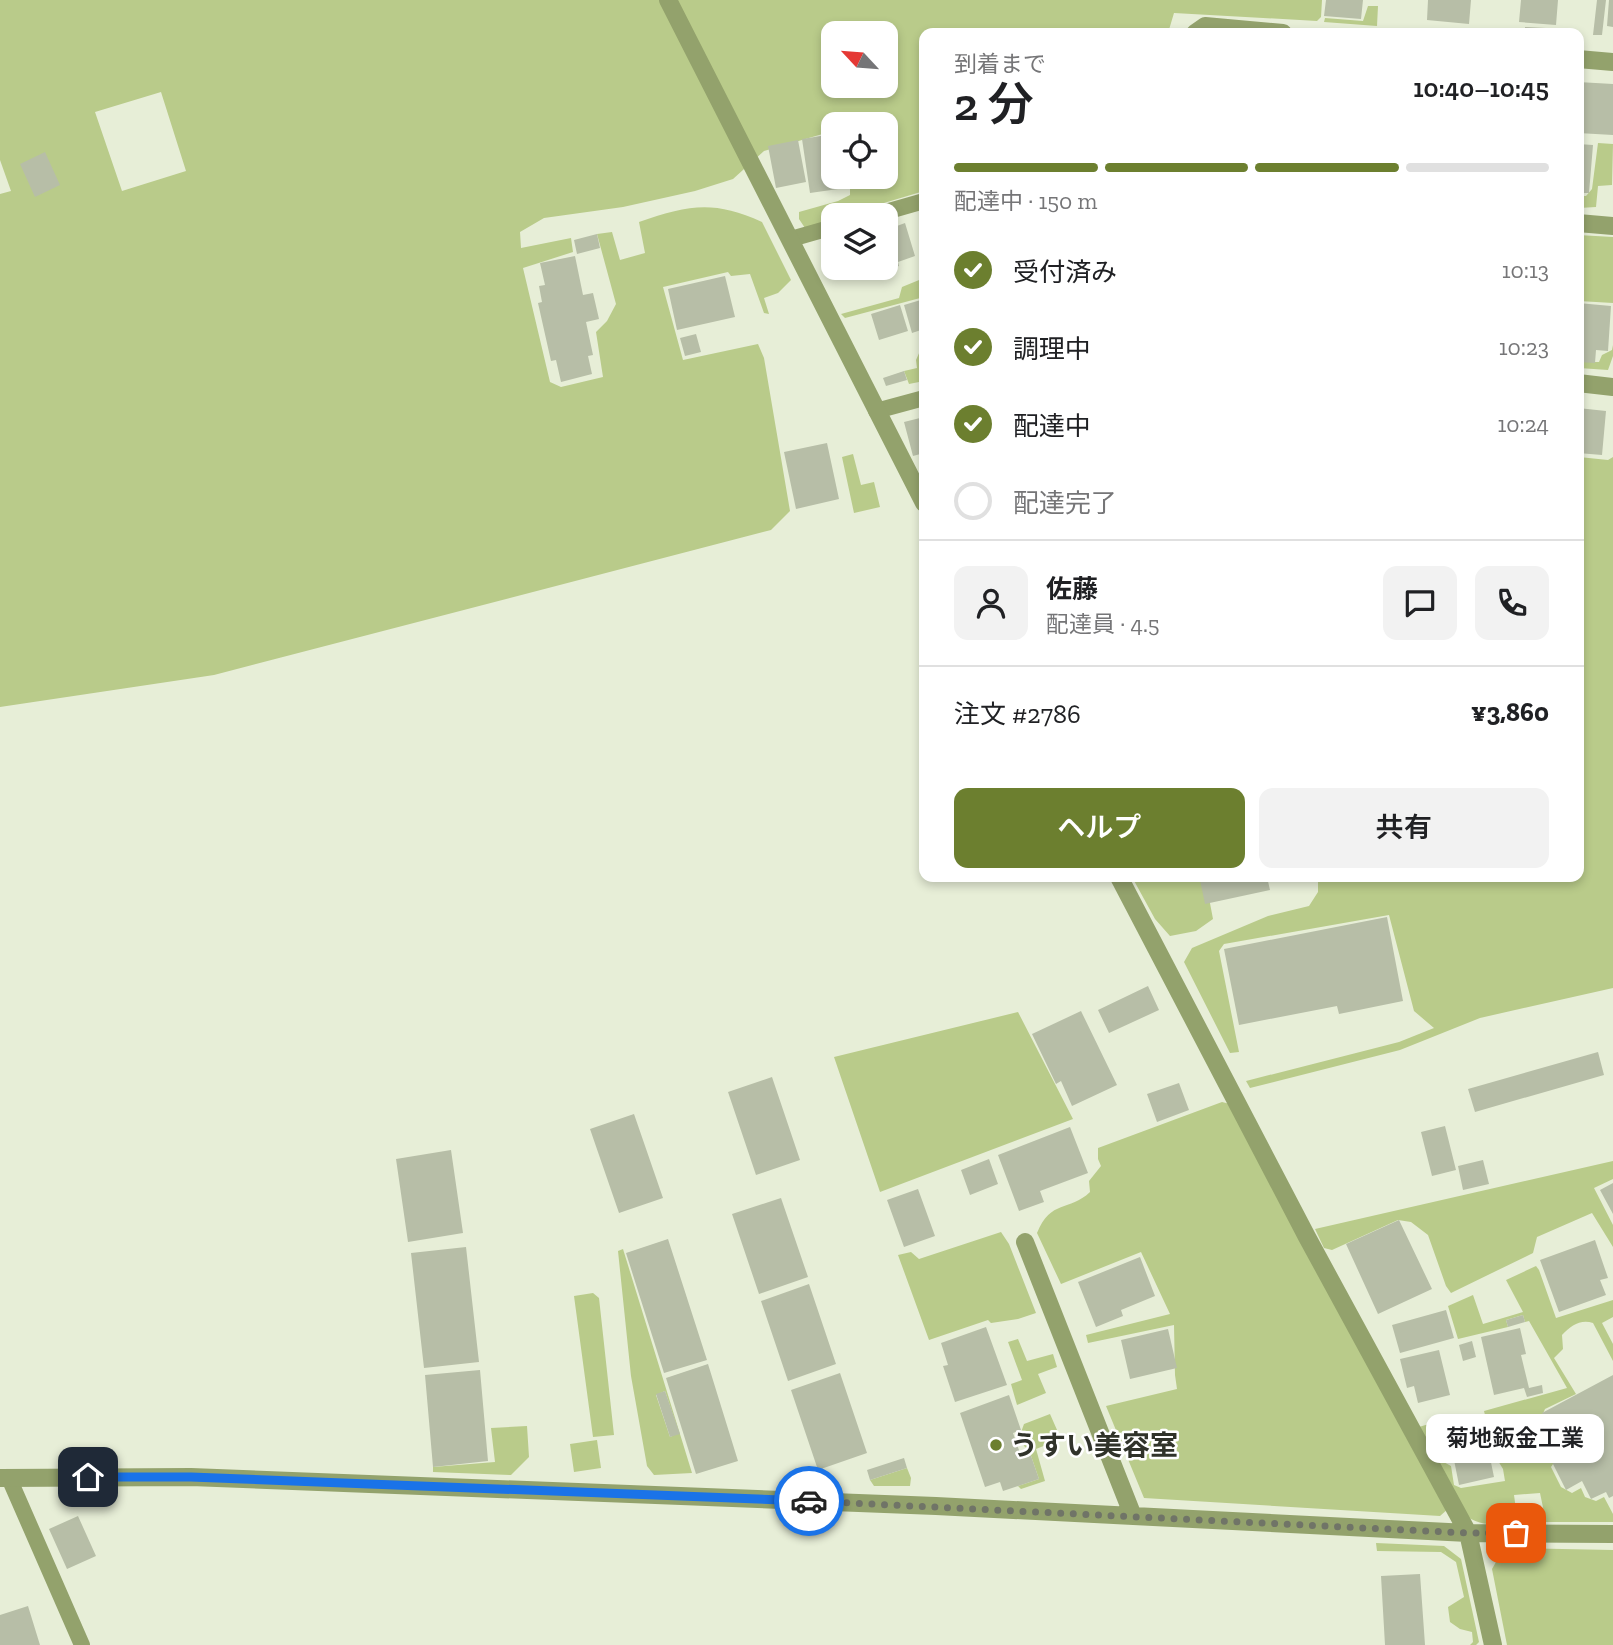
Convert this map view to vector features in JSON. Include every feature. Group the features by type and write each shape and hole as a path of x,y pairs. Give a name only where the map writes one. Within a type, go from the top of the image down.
{"street":[{"path":"668,0 919,493"},
{"path":"1202,28 1227,28"},
{"path":"1584,60 1613,62"},
{"path":"1584,224 1613,226"},
{"path":"1584,384 1613,387"},
{"path":"1122,882 1307,1237 1468,1533 1493,1645"},
{"path":"1025,1242 1133,1516"},
{"path":"5,1478 191,1477 553,1490 1468,1533 1613,1534"}],"lane":[{"path":"898,208 919,202"},
{"path":"791,239 821,230"},
{"path":"876,411 919,399"},
{"path":"5,1478 82,1645"}],"green space":[{"path":"0,0 1322,0 1321,17 1317,21 1174,13 1170,28 919,28 919,192 884,203 831,203 850,195 850,189 898,189 898,112 821,112 821,134 764,151 733,179 695,191 623,207 544,218 520,232 521,248 571,238 573,252 523,268 550,382 561,387 603,377 596,332 607,321 616,304 597,234 612,232 620,260 645,253 639,222 672,212 701,207 715,208 762,222 791,280 778,293 764,298 769,314 764,313 750,274 731,276 728,272 663,287 683,360 758,344 764,358 790,511 771,530 214,675 0,707 0,194 11,191 0,160","holes":["161,92 186,171 122,191 95,112"]},
{"path":"1368,6 1378,6 1377,26 1324,22 1325,18 1363,21"},
{"path":"1598,143 1613,144 1612,185 1598,186 1596,207 1584,208 1584,196 1592,189"},
{"path":"821,206 821,223 805,228 799,219 799,212"},
{"path":"1584,235 1613,237 1613,303 1584,301"},
{"path":"919,280 919,298 845,318 841,314 899,298 902,287"},
{"path":"1613,345 1613,356 1608,370 1584,368 1584,362 1599,362 1602,355 1612,350"},
{"path":"919,353 919,382 909,384 904,371 917,368"},
{"path":"853,454 861,485 874,482 880,507 854,513 842,457"},
{"path":"1613,457 1613,988 1480,1018 1400,1050 1250,1088 1246,1081 1399,1042 1434,1028 1414,1011 1389,915 1224,944 1219,951 1239,1052 1230,1053 1184,962 1192,948 1268,916 1309,906 1318,892 1318,882 1584,882 1584,458 1608,460"},
{"path":"1135,882 1206,882 1213,919 1196,931 1170,936 1155,919"},
{"path":"1018,1012 1073,1119 880,1192 834,1057"},
{"path":"1222,1102 1230,1104 1449,1508 1440,1516 1144,1498 1106,1406 1177,1389 1174,1325 1088,1343 1086,1335 1170,1314 1141,1252 1061,1284 1037,1233 1042,1222 1054,1210 1075,1202 1090,1192 1089,1181 1101,1166 1098,1148"},
{"path":"1613,1161 1613,1179 1594,1188 1613,1225 1613,1247 1592,1213 1537,1237 1533,1253 1451,1293 1428,1235 1411,1222 1398,1220 1332,1250 1324,1248 1315,1229"},
{"path":"1001,1232 1009,1244 1036,1313 991,1323 988,1320 929,1340 898,1255 911,1252 919,1259"},
{"path":"623,1249 692,1473 654,1475 647,1466 631,1376 618,1251","holes":["665,1391 679,1433 670,1437 656,1395"]},
{"path":"1536,1266 1556,1318 1613,1300 1613,1317 1602,1323 1613,1344 1613,1361 1593,1323 1576,1324 1569,1329 1562,1335 1563,1349 1554,1358 1576,1394 1545,1409 1541,1418 1559,1455 1551,1467 1561,1487 1572,1493 1581,1488 1585,1497 1596,1501 1604,1497 1613,1514 1613,1522 1546,1522 1540,1493 1514,1495 1518,1524 1489,1524 1469,1518 1462,1513 1419,1427 1432,1423 1440,1460 1451,1466 1454,1485 1461,1488 1505,1481 1503,1469 1495,1456 1484,1411 1567,1388 1523,1315 1506,1320 1508,1327 1458,1339 1448,1306 1473,1295 1483,1324 1523,1312 1506,1280"},
{"path":"593,1293 599,1298 614,1435 593,1437 574,1296"},
{"path":"1018,1339 1027,1361 1053,1354 1057,1367 1038,1374 1046,1393 1017,1405 1011,1384 1022,1380 1008,1342"},
{"path":"1050,1414 1061,1439 1036,1449 1045,1481 1021,1489 1018,1486 1039,1479 1029,1450 1024,1446 1020,1435 1024,1424"},
{"path":"527,1426 529,1457 511,1475 433,1472 433,1467 495,1462 491,1428"},
{"path":"597,1440 601,1468 574,1472 570,1444"},
{"path":"907,1468 911,1478 910,1486 874,1486 870,1480"},
{"path":"1376,1543 1444,1546 1461,1559 1479,1642 1470,1645 1473,1642 1472,1632 1460,1629 1450,1622 1448,1607 1464,1597 1456,1562 1441,1552 1377,1551"},
{"path":"1504,1548 1613,1550 1613,1645 1507,1645 1492,1569"}],"building":[{"path":"1326,0 1363,0 1361,19 1324,16"},
{"path":"1428,0 1471,0 1469,24 1427,20"},
{"path":"1521,0 1558,0 1556,25 1519,22"},
{"path":"1597,0 1606,0 1602,35 1593,35"},
{"path":"1609,0 1613,0 1613,27 1607,26"},
{"path":"1584,82 1613,84 1613,135 1584,133"},
{"path":"821,136 821,189 838,189 810,193 802,139"},
{"path":"798,140 806,182 776,188 768,146"},
{"path":"1584,144 1593,145 1589,193 1584,193"},
{"path":"45,152 60,185 35,197 20,164"},
{"path":"905,223 915,256 898,262 898,226"},
{"path":"597,234 600,248 577,254 574,240"},
{"path":"575,256 583,295 593,293 599,319 586,322 593,355 588,356 592,374 561,382 556,360 551,361 538,303 542,302 539,286 545,285 540,263"},
{"path":"725,276 735,317 677,330 668,289"},
{"path":"919,300 919,331 912,333 904,305"},
{"path":"1584,304 1611,306 1608,351 1596,350 1595,363 1584,362"},
{"path":"900,305 908,331 879,340 871,314"},
{"path":"696,334 701,352 685,356 680,338"},
{"path":"904,371 907,380 886,386 883,378"},
{"path":"1584,409 1606,411 1602,455 1584,454"},
{"path":"919,418 919,454 913,456 904,422"},
{"path":"827,443 839,499 796,509 784,452"},
{"path":"1200,882 1268,882 1270,890 1205,904"},
{"path":"1387,917 1403,1001 1339,1014 1337,1006 1239,1025 1224,949"},
{"path":"1148,986 1159,1010 1109,1033 1098,1010"},
{"path":"1081,1011 1117,1085 1072,1106 1061,1081 1056,1084 1032,1034"},
{"path":"1598,1052 1604,1075 1475,1112 1468,1089"},
{"path":"772,1077 800,1160 756,1175 728,1092"},
{"path":"1179,1083 1189,1110 1157,1122 1147,1094"},
{"path":"634,1114 663,1198 619,1213 590,1129"},
{"path":"1445,1126 1456,1170 1432,1176 1421,1132"},
{"path":"1070,1127 1088,1173 1040,1191 1044,1202 1019,1211 998,1155"},
{"path":"451,1150 463,1233 408,1242 396,1159"},
{"path":"989,1159 998,1184 970,1195 961,1170"},
{"path":"1483,1160 1489,1184 1463,1190 1458,1166"},
{"path":"1613,1183 1613,1214 1600,1190"},
{"path":"918,1189 935,1236 904,1247 887,1200"},
{"path":"781,1198 808,1277 759,1294 732,1214"},
{"path":"1399,1220 1432,1289 1378,1314 1346,1244"},
{"path":"668,1239 707,1360 664,1373 626,1253"},
{"path":"1595,1240 1608,1278 1600,1280 1606,1295 1559,1312 1540,1260"},
{"path":"466,1247 479,1362 424,1368 411,1253"},
{"path":"1140,1257 1155,1296 1121,1310 1123,1316 1096,1327 1078,1282"},
{"path":"809,1284 836,1364 788,1381 761,1301"},
{"path":"1446,1310 1454,1338 1400,1353 1392,1325"},
{"path":"1523,1315 1525,1322 1508,1327 1506,1320"},
{"path":"986,1327 1007,1385 955,1402 943,1366 948,1365 941,1343"},
{"path":"1520,1328 1526,1354 1521,1355 1529,1388 1542,1385 1543,1393 1527,1397 1524,1388 1494,1395 1481,1337"},
{"path":"1168,1329 1177,1368 1130,1379 1121,1340"},
{"path":"1472,1341 1476,1357 1463,1361 1459,1345"},
{"path":"1439,1350 1450,1395 1418,1403 1414,1386 1407,1388 1400,1359"},
{"path":"708,1364 738,1461 696,1474 666,1378"},
{"path":"480,1370 488,1461 433,1467 425,1375"},
{"path":"840,1373 867,1453 818,1470 791,1390"},
{"path":"1613,1375 1613,1496 1609,1498 1606,1492 1591,1499 1582,1481 1566,1490 1552,1462 1565,1456 1542,1413"},
{"path":"665,1391 680,1434 670,1437 656,1394"},
{"path":"1009,1395 1021,1430 1013,1433 1020,1453 1029,1450 1039,1479 1003,1491 1000,1482 985,1487 960,1413"},
{"path":"1481,1414 1494,1477 1459,1485 1454,1460 1445,1463 1437,1424"},
{"path":"904,1458 907,1468 870,1480 867,1470"},
{"path":"78,1516 96,1556 67,1569 49,1529"},
{"path":"1420,1574 1425,1645 1385,1645 1381,1576"},
{"path":"28,1606 40,1645 0,1645 0,1615"}],"way so far":[{"path":"809,1501 1468,1533 1516,1533"}],"place":[{"name":"うすい美容室","path":"996,1445"},
{"name":"菊地鈑金工業","path":"1516,1533"}],"route":[{"path":"88,1477 191,1477 809,1501"}]}
